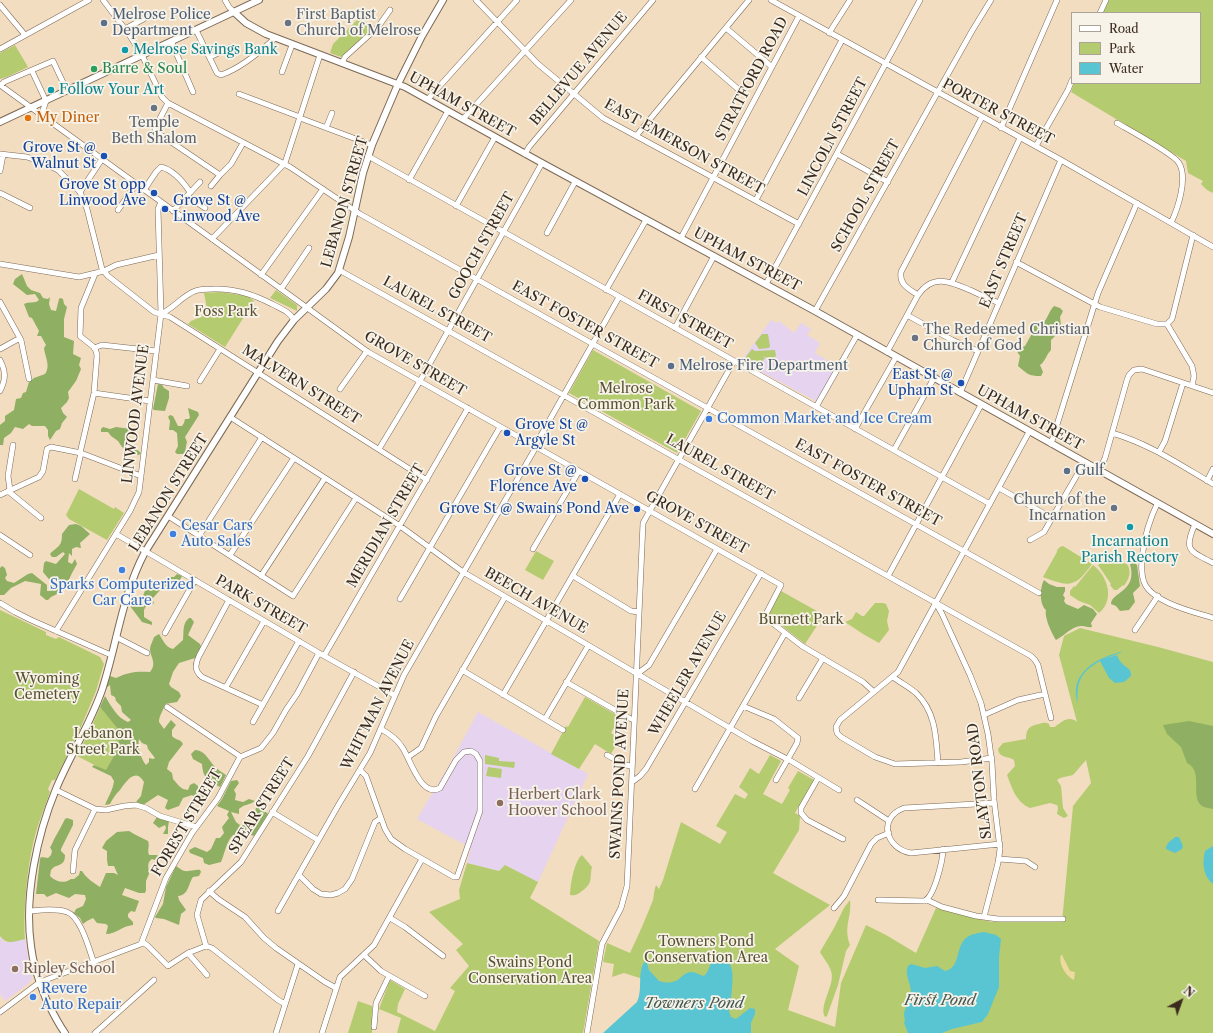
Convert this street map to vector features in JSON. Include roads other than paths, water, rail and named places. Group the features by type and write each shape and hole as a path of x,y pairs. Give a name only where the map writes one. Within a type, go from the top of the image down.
{"main road":[{"path":"0,122 259,0"},
{"name":"LEBANON STREET","path":"65,1033 55,1017 40,982 31,947 30,911 37,847 56,790 90,720 102,690 129,586 145,552 278,341 294,320 332,282 339,270 355,211 361,179 372,145 398,84 419,42 443,0"},
{"name":"UPHAM STREET","path":"234,12 241,19 258,30 275,38 398,84 428,99 575,182 815,311 1157,504 1213,534"}],"street":[{"path":"0,49 89,0"},
{"name":"EAST FOSTER STREET","path":"103,0 142,55 162,97 168,103 284,164 355,211 1039,593"},
{"path":"225,0 234,12"},
{"name":"EAST EMERSON STREET","path":"476,0 541,67 603,118 800,224"},
{"path":"428,99 517,0"},
{"path":"463,119 571,0"},
{"name":"BELLEVUE AVENUE","path":"525,154 529,146 652,0"},
{"path":"636,136 749,0"},
{"name":"LINCOLN STREET","path":"766,284 800,224 920,0"},
{"name":"SCHOOL STREET","path":"815,311 991,0"},
{"path":"1001,128 1057,0"},
{"path":"1100,12 1106,0"},
{"name":"PORTER STREET","path":"773,1 937,93 1036,146 1213,247"},
{"path":"829,33 848,1"},
{"path":"0,5 25,35"},
{"path":"342,63 345,57 378,27 390,10"},
{"name":"STRATFORD ROAD","path":"680,238 799,16"},
{"path":"125,29 147,17"},
{"path":"726,28 772,67"},
{"path":"196,30 217,73 220,75 241,65 262,50 275,38"},
{"path":"756,200 842,40"},
{"path":"171,42 194,92"},
{"path":"282,72 292,45"},
{"path":"210,57 231,47"},
{"path":"212,239 284,164 320,55"},
{"path":"701,57 738,89"},
{"path":"0,85 52,61 67,91"},
{"path":"32,71 46,101"},
{"path":"1036,146 1071,82"},
{"name":"GROVE STREET","path":"0,85 367,351 781,585 765,616 785,633"},
{"path":"239,94 372,145"},
{"name":"GROVE STREET","path":"46,101 43,106 44,113 59,128"},
{"path":"168,103 155,128 155,131 220,175"},
{"path":"409,180 448,111"},
{"path":"326,128 332,113"},
{"path":"918,295 903,285 901,272 982,117"},
{"path":"1117,123 1172,155 1180,163 1182,171 1181,194 1171,223"},
{"path":"456,206 495,137"},
{"path":"952,282 1020,138"},
{"path":"211,186 231,164 243,143"},
{"path":"837,154 888,182"},
{"path":"0,170 1,155 27,157 46,164 64,176 80,192 87,209 100,266 104,271"},
{"name":"FIRST STREET","path":"368,156 990,504"},
{"path":"80,192 102,160"},
{"name":"EAST STREET","path":"960,393 1060,160"},
{"name":"GOOCH STREET","path":"379,449 420,381 542,163"},
{"path":"144,190 161,167 182,181 189,194 205,208"},
{"path":"173,211 200,182"},
{"path":"547,233 575,182"},
{"path":"118,210 136,184"},
{"path":"262,275 323,189"},
{"path":"0,193 30,208"},
{"name":"LINWOOD AVENUE","path":"56,631 116,534 136,500 139,492 161,314 158,209 161,202"},
{"path":"1051,444 1094,305 1103,280 1137,203"},
{"path":"606,290 646,220"},
{"path":"1016,262 1094,305 1157,324 1167,324 1172,319 1193,235"},
{"path":"281,289 309,248"},
{"path":"0,264 74,277 82,277 104,271 116,265 159,255"},
{"path":"675,328 714,256"},
{"name":"LAUREL STREET","path":"339,270 1033,657 1038,663 1051,718"},
{"name":"MALVERN STREET","path":"104,271 154,312 170,317 427,480"},
{"path":"75,479 94,393 97,355 94,348 81,338 79,334 81,308 95,274"},
{"path":"887,352 918,295 926,286 934,282 952,282 999,303"},
{"path":"161,314 168,311 195,291 205,289 229,289 258,297 290,313 294,320"},
{"name":"WHITMAN AVENUE","path":"278,912 318,840 373,747 394,695 404,675 536,447 618,297"},
{"path":"0,302 20,338 29,379"},
{"path":"907,315 952,340 978,351"},
{"path":"1167,324 1192,366 1194,376 1192,386"},
{"path":"816,407 857,335"},
{"path":"0,349 20,338"},
{"path":"94,348 102,345 156,351"},
{"path":"200,381 220,349"},
{"path":"340,389 367,351"},
{"path":"855,429 896,356"},
{"path":"0,360 6,376 0,391"},
{"name":"SWAINS POND AVENUE","path":"587,1033 602,944 619,912 626,890 637,674 642,526 644,518 734,361"},
{"path":"1099,471 1104,460 1127,380 1129,375 1134,370 1142,369 1213,393"},
{"path":"894,450 934,378"},
{"path":"153,380 187,386"},
{"path":"1159,452 1165,441 1183,383"},
{"path":"94,393 150,401"},
{"path":"888,576 981,405"},
{"name":"MERIDIAN STREET","path":"240,757 262,747 273,733 400,526 468,408"},
{"name":"BEECH AVENUE","path":"230,417 400,526 463,572 588,646 839,790"},
{"path":"400,599 500,427"},
{"path":"992,758 938,763 891,763 869,753 838,735 836,729 838,723 893,677 898,670 1029,432"},
{"path":"1112,433 1137,441 1159,452 1213,484"},
{"path":"199,536 262,437"},
{"path":"13,445 8,476 9,491 41,518"},
{"path":"0,495 40,475 43,471 47,450 49,447 81,453 141,476"},
{"path":"230,556 294,458"},
{"path":"1030,540 1044,532 1084,463"},
{"path":"1208,481 1213,469"},
{"path":"533,549 578,471"},
{"path":"261,576 325,478"},
{"path":"999,488 1052,518"},
{"path":"503,695 620,494"},
{"path":"168,516 293,596 356,498"},
{"path":"1157,504 1147,532 1142,567 1145,584 1150,591 1177,606 1213,618"},
{"path":"1195,524 1189,539 1190,549 1195,554 1213,563"},
{"name":"PARK STREET","path":"116,534 394,695"},
{"path":"0,535 30,555"},
{"path":"637,674 649,665 717,549"},
{"name":"WHEELER AVENUE","path":"632,782 646,769 761,573"},
{"path":"573,576 631,611 639,612"},
{"path":"165,633 195,580"},
{"path":"1136,630 1158,596"},
{"path":"408,757 420,748 436,716 505,597"},
{"path":"229,600 199,656 196,665 197,671 202,677 263,705"},
{"path":"0,603 14,612 111,655"},
{"name":"SLAYTON ROAD","path":"936,603 943,615 970,676 984,715 992,758 994,803 1000,844 999,859 984,917"},
{"path":"226,688 264,621"},
{"path":"695,789 785,633 803,647 863,682 874,692"},
{"path":"116,637 147,653"},
{"path":"253,722 299,641"},
{"path":"545,719 588,646"},
{"path":"799,698 823,658"},
{"path":"462,670 563,730"},
{"name":"SPEAR STREET","path":"206,946 197,913 201,898 240,864 308,756 354,672"},
{"path":"893,677 917,694 928,709 935,728 938,763"},
{"path":"566,682 634,720"},
{"path":"984,715 1018,700 1045,694"},
{"path":"743,706 774,719 798,738 776,780"},
{"path":"167,707 240,757"},
{"path":"360,770 366,776 387,834 392,840 454,877 458,875 480,811 480,761 473,752 465,751 454,762 440,788 433,790 421,783 408,757 397,740 381,729"},
{"path":"607,756 625,765 632,766"},
{"name":"FOREST STREET","path":"142,942 166,878 196,827 218,798 240,757"},
{"path":"818,778 801,808 801,813 807,820 843,839"},
{"path":"56,790 95,809 106,810 136,805 146,808 161,816 196,827"},
{"path":"857,800 889,821"},
{"path":"994,803 906,808 896,812 889,821 889,833 894,844 906,852 914,853 1000,844"},
{"path":"73,872 75,848 95,809"},
{"path":"272,812 318,840"},
{"path":"299,875 313,890 321,894 331,895 345,889 352,879 374,822 381,818"},
{"path":"834,908 844,896 872,844 877,838 889,833"},
{"path":"927,900 935,884 943,849"},
{"path":"322,1033 336,988 342,975 374,945 422,859"},
{"path":"999,859 1026,862 1035,867"},
{"path":"209,891 218,899 245,917 264,938 276,948 336,988"},
{"path":"878,900 927,900 942,907 998,919 1063,919"},
{"path":"30,911 58,910 71,914 78,922 94,962"},
{"path":"390,918 405,927 442,956"},
{"path":"0,1011 40,982 139,945 142,942 148,945 167,966 171,965 188,953 206,946 217,952 285,1004"},
{"path":"188,953 207,975"},
{"path":"364,955 375,966 389,976 425,996"},
{"path":"276,1033 298,964"},
{"path":"374,1027 376,1003 389,976"},
{"path":"95,1033 154,980"}],"water":[{"path":"1122,652 1104,659 1117,655 1119,660 1129,669 1131,676 1124,682 1115,683 1109,678 1100,661 1088,669 1081,679 1078,690 1078,704 1076,693 1080,676 1086,669 1101,659"},
{"path":"1175,837 1179,837 1183,846 1182,849 1175,853 1166,849 1166,847"},
{"path":"1213,846 1213,884 1205,873 1204,860 1205,851"},
{"name":"First Pond","path":"984,932 996,935 1001,939 999,957 999,987 988,1014 982,1022 952,1029 942,1033 908,1033 904,1023 904,1014 911,995 911,989 907,976 908,966 911,964 925,968 937,966 945,971 950,969 956,962 960,947 966,938"},
{"name":"Towners Pond","path":"717,955 727,961 732,969 731,1003 729,1011 731,1017 736,1019 750,1008 755,1009 755,1014 751,1023 751,1033 603,1033 637,1002 640,992 641,972 644,962 647,963 649,970 659,981 672,982 691,972 704,976 713,959"}],"place":[{"name":"Melrose Police Department","path":"104,23"},
{"name":"First Baptist Church of Melrose","path":"288,23"},
{"name":"Melrose Savings Bank","path":"125,50"},
{"name":"Barre & Soul","path":"94,69"},
{"name":"Follow Your Art","path":"51,90"},
{"name":"Temple Beth Shalom","path":"154,108"},
{"name":"My Diner","path":"28,118"},
{"name":"Grove St @ Walnut St","path":"104,156"},
{"name":"Grove St opp Linwood Ave","path":"154,193"},
{"name":"Grove St @ Linwood Ave","path":"165,209"},
{"name":"The Redeemed Christian Church of God","path":"915,338"},
{"name":"Melrose Fire Department","path":"671,366"},
{"name":"East St @ Upham St","path":"961,383"},
{"name":"Common Market and Ice Cream","path":"709,419"},
{"name":"Grove St @ Argyle St","path":"507,433"},
{"name":"Gulf","path":"1067,471"},
{"name":"Grove St @ Florence Ave","path":"585,479"},
{"name":"Church of the Incarnation","path":"1114,508"},
{"name":"Grove St @ Swains Pond Ave","path":"637,509"},
{"name":"Incarnation Parish Rectory","path":"1130,527"},
{"name":"Cesar Cars Auto Sales","path":"173,534"},
{"name":"Sparks Computerized Car Care","path":"122,570"},
{"name":"Herbert Clark Hoover School","path":"500,803"},
{"name":"Ripley School","path":"15,969"},
{"name":"Revere Auto Repair","path":"33,997"}],"park label":[{"name":"Foss Park","path":"226,312"},
{"name":"Melrose Common Park","path":"626,398"},
{"name":"Burnett Park","path":"801,620"},
{"name":"Wyoming Cemetery","path":"47,688"},
{"name":"Lebanon Street Park","path":"103,742"},
{"name":"Towners Pond Conservation Area","path":"706,950"},
{"name":"Swains Pond Conservation Area","path":"530,972"}]}
